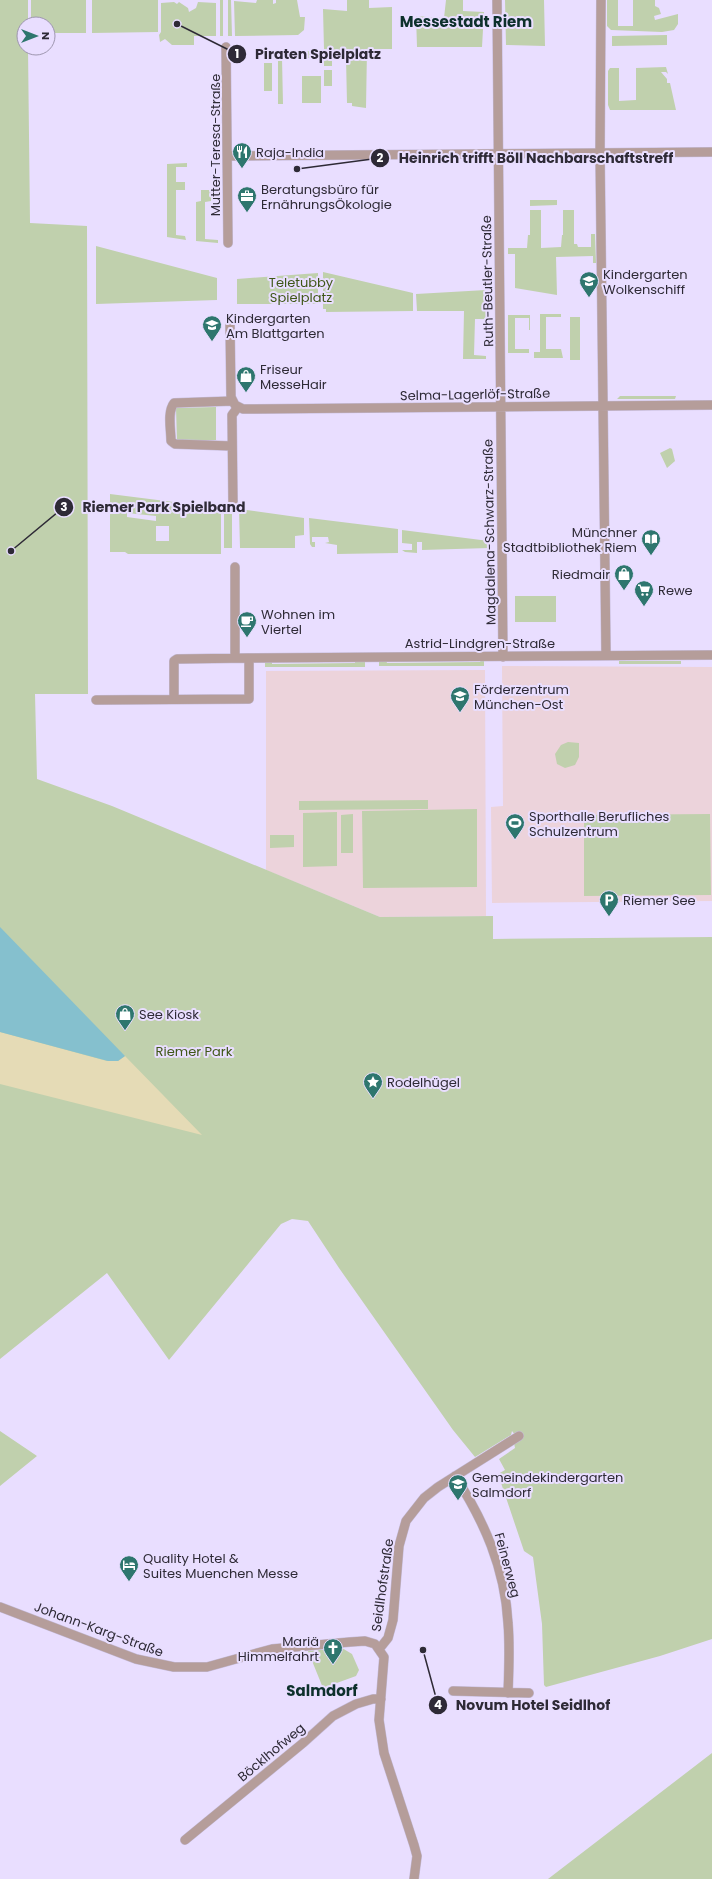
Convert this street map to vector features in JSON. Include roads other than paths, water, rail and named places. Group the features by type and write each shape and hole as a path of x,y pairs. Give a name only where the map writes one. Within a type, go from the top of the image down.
{"street":[{"name":"Ruth-Beutler-Straße","path":"497,0 501,407"},
{"path":"601,0 600,153 606,655"},
{"name":"Mutter-Teresa-Straße","path":"226,47 228,243"},
{"path":"228,156 712,152"},
{"path":"230,324 235,404 232,415 234,504"},
{"name":"Selma-Lagerlöf-Straße","path":"232,446 175,444 171,441 170,418 171,408 174,403 235,404 255,409 712,406"},
{"name":"Magdalena-Schwarz-Straße","path":"501,407 503,656"},
{"path":"234,566 235,658"},
{"name":"Astrid-Lindgren-Straße","path":"174,699 174,661 177,659 712,655"},
{"path":"96,700 249,699 249,658"},
{"name":"Seidlhofstraße","path":"380,1648 388,1638 392,1620 399,1546 406,1521 424,1498 455,1476 519,1436"},
{"name":"Feinerweg","path":"455,1476 476,1509 485,1529 503,1585 508,1622 508,1693"},
{"name":"Johann-Karg-Straße","path":"0,1607 136,1659 174,1668 207,1667 272,1649 365,1641 371,1642 380,1648"},
{"path":"380,1648 385,1660 379,1720 384,1753 409,1827 417,1856 414,1879"},
{"path":"453,1691 528,1693"},
{"name":"Böcklhofweg","path":"185,1840 303,1744 333,1716 356,1704 373,1698 380,1699"}],"place":[{"name":"Piraten Spielplatz","path":"177,24"},
{"name":"Raja-India","path":"242,169"},
{"name":"Heinrich trifft Böll Nachbarschaftstreff","path":"297,169"},
{"name":"Beratungsbüro für ErnährungsÖkologie","path":"247,213"},
{"name":"Kindergarten Wolkenschiff","path":"589,298"},
{"name":"Kindergarten Am Blattgarten","path":"212,342"},
{"name":"Friseur MesseHair","path":"246,393"},
{"name":"Riemer Park Spielband","path":"11,551"},
{"name":"Münchner Stadtbibliothek Riem","path":"651,556"},
{"name":"Riedmair","path":"624,591"},
{"name":"Rewe","path":"644,607"},
{"name":"Wohnen im Viertel","path":"247,638"},
{"name":"Förderzentrum München-Ost","path":"460,713"},
{"name":"Sporthalle Berufliches Schulzentrum","path":"515,840"},
{"name":"Riemer See","path":"609,917"},
{"name":"See Kiosk","path":"125,1031"},
{"name":"Rodelhügel","path":"373,1099"},
{"name":"Gemeindekindergarten Salmdorf","path":"458,1501"},
{"name":"Quality Hotel & Suites Muenchen Messe","path":"129,1582"},
{"name":"Novum Hotel Seidlhof","path":"423,1650"},
{"name":"Mariä Himmelfahrt","path":"333,1665"}],"district":[{"name":"Messestadt Riem","path":"466,22"},
{"name":"Salmdorf","path":"322,1691"}],"park label":[{"name":"Teletubby Spielplatz","path":"301,290"},
{"name":"Riemer Park","path":"194,1051"}]}
